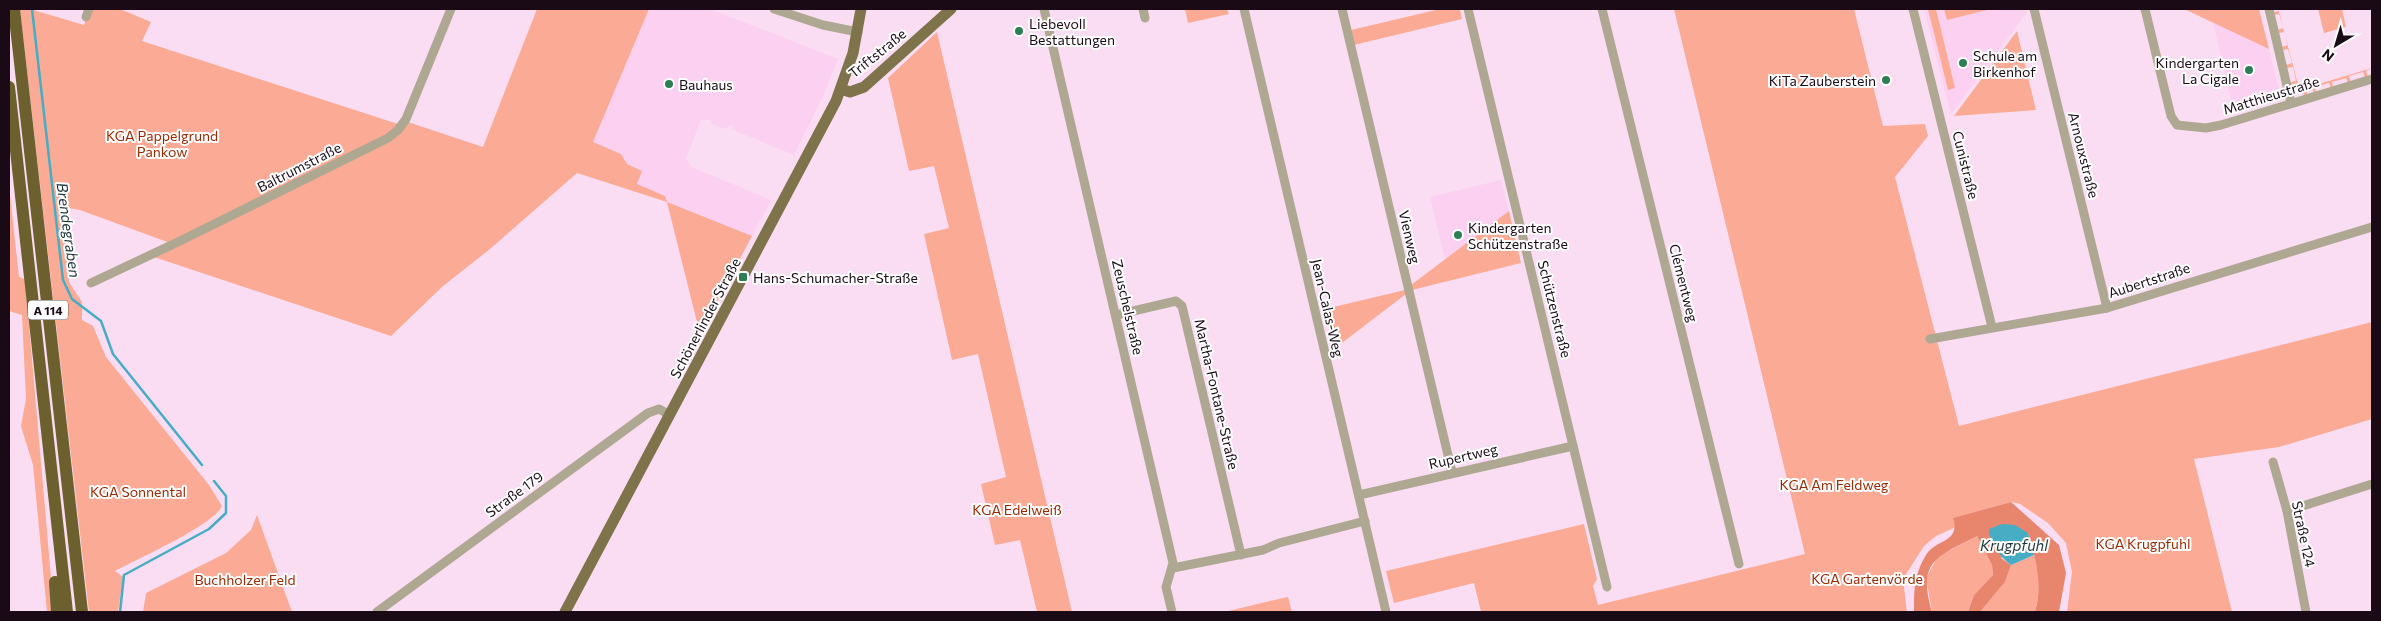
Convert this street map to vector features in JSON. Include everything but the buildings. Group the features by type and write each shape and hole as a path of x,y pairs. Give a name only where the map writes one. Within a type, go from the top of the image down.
{"highway":[{"name":"A 114","path":"14,9 82,612"},
{"name":"A 114","path":"9,87 67,612"},
{"path":"44,398 57,612"}],"main road":[{"name":"Schönerlinder Straße","path":"566,612 841,89 858,32 861,9"},
{"name":"Triftstraße","path":"841,89 850,92 864,87 951,9"}],"street":[{"name":"Baltrumstraße","path":"91,283 180,242 388,138 398,130 406,119 451,9"},
{"path":"774,9 823,24 858,32"},
{"name":"Zeuschelstraße","path":"1044,9 1146,440 1172,568 1166,587 1172,612"},
{"name":"Jean-Calas-Weg","path":"1244,9 1386,612"},
{"name":"Vienweg","path":"1342,9 1452,472"},
{"name":"Schützenstraße","path":"1468,9 1607,587"},
{"name":"Clémentweg","path":"1602,9 1739,564"},
{"name":"Cunistraße","path":"1913,9 1992,327"},
{"name":"Arnouxstraße","path":"2034,9 2107,308"},
{"name":"Matthieustraße","path":"2145,9 2172,122 2183,127 2206,128 2372,79"},
{"path":"2269,9 2291,103"},
{"name":"Aubertstraße","path":"1930,339 2107,308 2372,227"},
{"name":"Martha-Fontane-Straße","path":"1116,315 1176,301 1182,306 1241,555"},
{"name":"Straße 179","path":"377,612 648,413 659,409 670,415"},
{"name":"Rupertweg","path":"1359,495 1452,472 1573,446"},
{"name":"Straße 124","path":"2273,462 2286,511 2306,612"},
{"path":"2286,511 2372,484"},
{"path":"1172,568 1263,550 1279,543 1365,521"}],"shaded area":[{"path":"649,9 710,9 838,59 823,96 794,155 731,129 733,124 725,129 712,124 711,120 701,120 686,158 691,167 771,200 700,334 665,197 637,184 621,154 593,142"},
{"name":"Schule am Birkenhof","path":"1924,9 2026,9 2027,12 1951,114"},
{"name":"Kindergarten La Cigale","path":"2213,22 2269,49 2279,90 2276,95 2233,108"},
{"name":"Kindergarten Schützenstraße","path":"1501,180 1509,211 1445,259 1430,197"},
{"path":"2011,502 2059,545 2066,573 2059,612 2035,612 2038,582 2036,562 2028,533 2001,558 2011,565 2005,582 1980,612 1968,612 1974,595 1993,575 1992,565 1977,536 1941,556 1934,563 1929,571 1927,582 1932,612 1914,612 1915,590 1919,569 1930,550 1946,540 1953,532 1955,526 1953,518"}],"green space":[{"name":"KGA Pappelgrund Pankow","path":"20,9 30,9 84,25 91,9 120,9 151,22 142,41 398,124 393,131 170,243 80,210 64,207 69,282 82,302 82,320 93,326 106,357 209,485 222,506 216,514 190,532 115,571 123,577 118,612 89,612"},
{"path":"537,9 649,9 593,142 621,154 627,164 642,171 637,184 665,196 667,202 577,173 490,249 442,287 391,336 154,257 277,197 408,122 483,147"},
{"path":"1185,9 1227,9 1229,14 1188,23"},
{"path":"1440,9 1460,9 1462,19 1354,45 1351,30"},
{"path":"1674,9 1854,9 1883,126 1925,124 1928,136 1895,177 1959,426 2372,322 2372,419 2279,447 2194,459 2232,612 2067,612 2072,572 2066,543 2048,523 2020,504 2011,502 1954,518 1956,527 1936,536 1924,546 1903,579 1907,612 1481,612 1474,583 1394,603 1386,571 1584,524 1597,579 1593,586 1598,605 1805,554"},
{"path":"1928,9 1936,9 1955,88 1948,90"},
{"path":"1944,9 1991,9 1947,20"},
{"path":"2184,9 2259,9 2269,49"},
{"path":"2318,9 2342,9 2346,27 2324,33"},
{"path":"2283,27 2285,35 2284,32 2279,33 2278,30"},
{"path":"2017,31 2036,110 1954,116"},
{"name":"KGA Edelweiß","path":"937,32 1072,612 1037,612 1020,540 995,545 981,484 1006,477 978,354 952,360 924,234 949,228 934,166 909,171 888,78"},
{"path":"2288,45 2299,88 2292,90 2291,82 2296,81 2293,67 2287,68 2286,65 2292,63 2288,49 2283,50 2282,47"},
{"path":"2372,68 2366,71 2368,77 2365,78 2363,72 2349,76 2351,82 2348,83 2346,78 2332,82 2333,87 2331,88 2329,83 2315,87 2316,92 2314,93 2312,88 2306,89 2308,95 2304,96 2302,89"},
{"path":"9,185 19,277 25,279 54,612 47,612 33,465 21,426 26,399 22,315 9,311"},
{"path":"667,202 752,236 700,334"},
{"path":"1509,211 1521,263 1412,290 1411,285"},
{"path":"1405,290 1406,294 1334,349 1325,309"},
{"name":"Buchholzer Feld","path":"257,515 292,612 143,612 146,593 226,553 251,530"},
{"path":"1977,536 1992,565 1993,575 1974,595 1968,612 1932,612 1926,578 1938,556"},
{"path":"2034,555 2039,584 2035,612 1980,612 2005,582 2011,565"},
{"path":"1288,597 1292,612 1224,612 1283,598"}],"water":[{"name":"Krugpfuhl","path":"2002,524 2015,525 2028,533 2034,555 2011,565 2003,558 1993,545 1989,529"}],"waterway":[{"name":"Brendegraben","path":"32,9 63,280 72,299 101,321 113,354 202,465"},
{"name":"Brendegraben","path":"120,612 124,575 209,529 226,513 226,496 214,481"}],"place":[{"name":"Liebevoll Bestattungen","path":"1019,31"},
{"name":"Schule am Birkenhof","path":"1963,63"},
{"name":"Kindergarten La Cigale","path":"2249,70"},
{"name":"KiTa Zauberstein","path":"1886,80"},
{"name":"Bauhaus","path":"669,84"},
{"name":"Kindergarten Schützenstraße","path":"1458,235"},
{"name":"Hans-Schumacher-Straße","path":"743,277"}],"park label":[{"name":"KGA Am Feldweg","path":"1834,484"},
{"name":"KGA Sonnental","path":"138,491"},
{"name":"KGA Krugpfuhl","path":"2143,543"},
{"name":"KGA Gartenvörde","path":"1867,578"}]}
